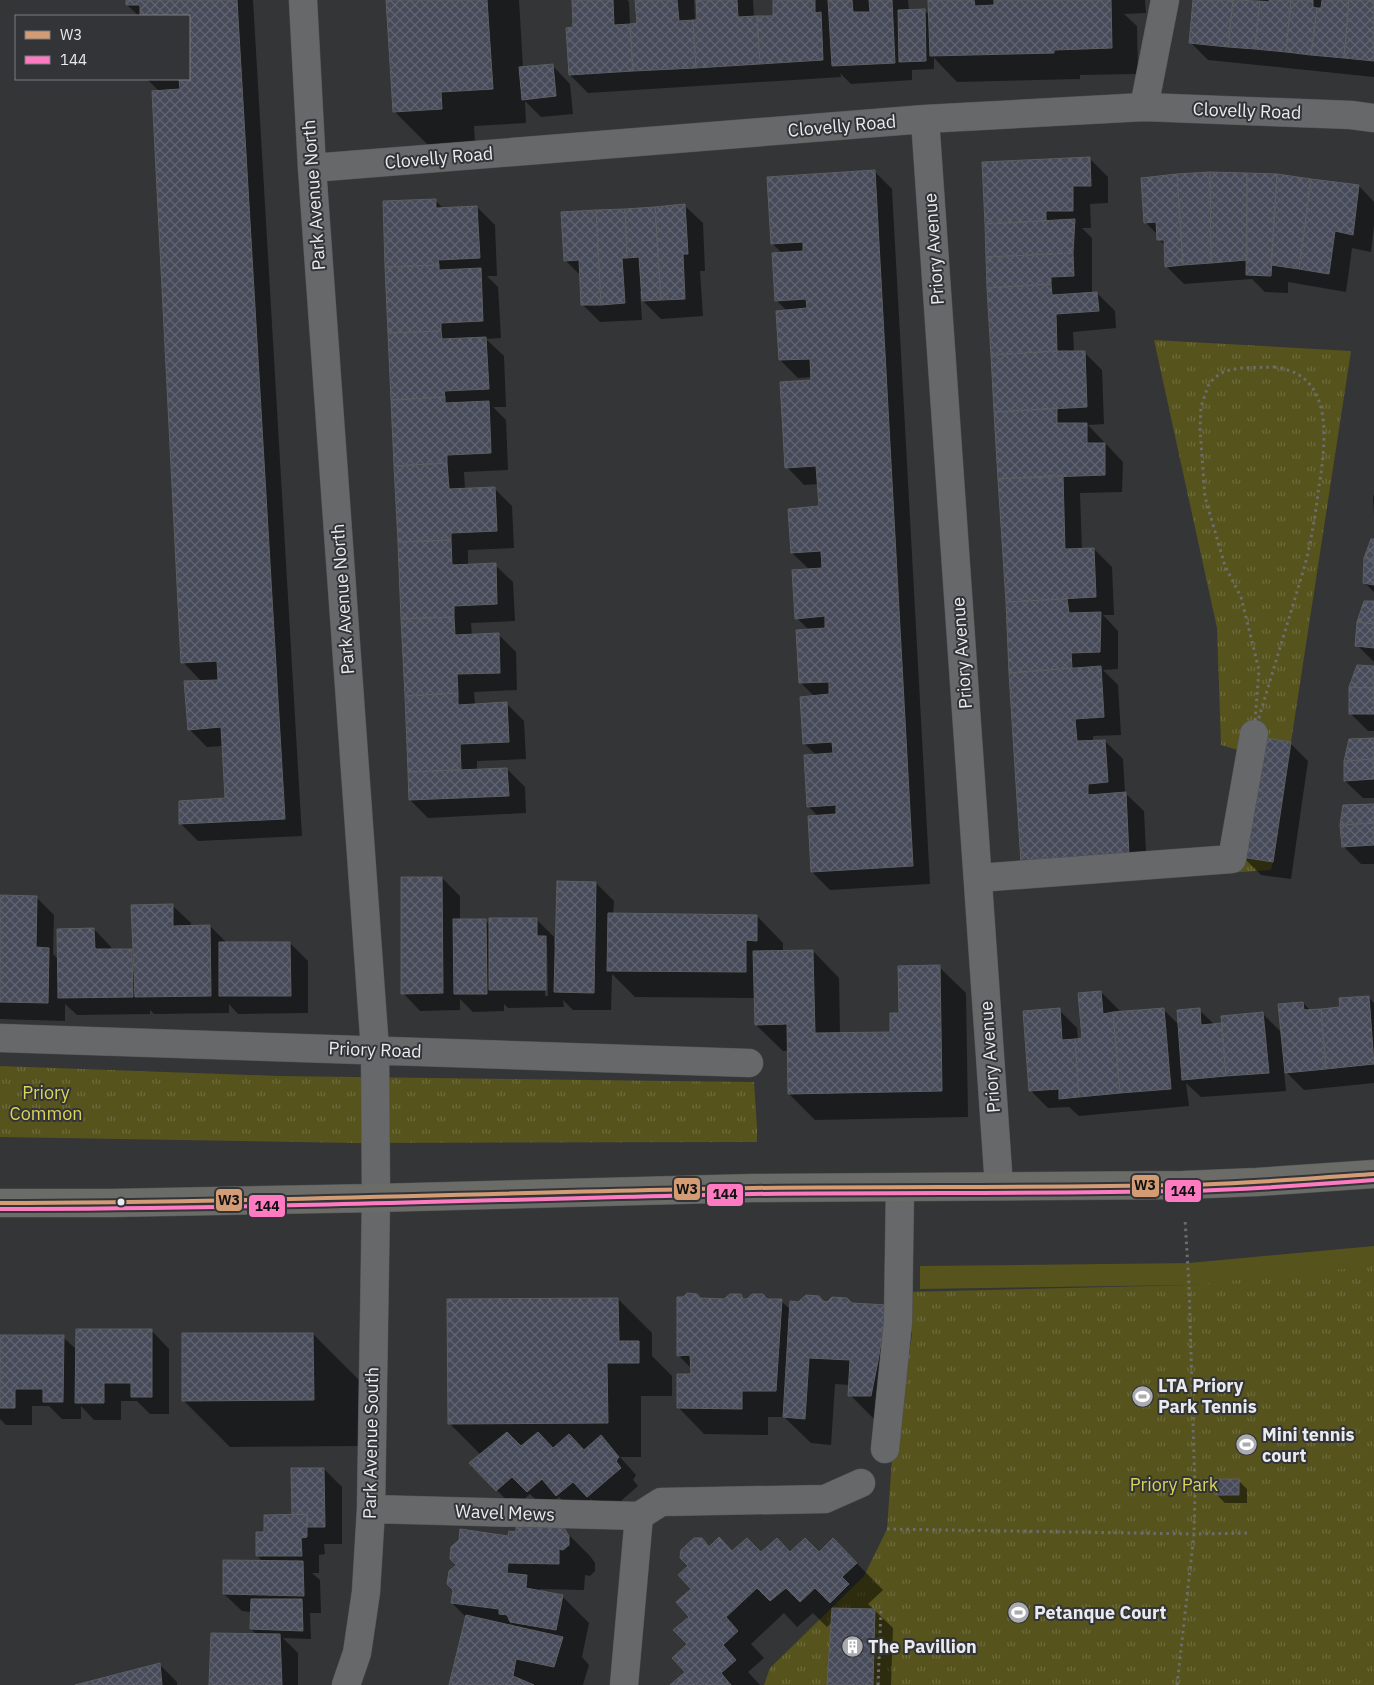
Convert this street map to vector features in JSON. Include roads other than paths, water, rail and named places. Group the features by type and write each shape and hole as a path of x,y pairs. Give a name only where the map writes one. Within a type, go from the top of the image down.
{"main road":[{"path":"0,1203 376,1198 753,1188 1183,1185 1374,1174"}],"street":[{"name":"Park Avenue North","path":"302,0 312,168 375,1050 376,1198"},
{"path":"1144,107 1165,0"},
{"name":"Clovelly Road","path":"312,168 926,119 1144,107 1351,115 1374,118"},
{"name":"Priory Avenue","path":"926,119 999,1186"},
{"path":"978,878 1232,859 1254,734"},
{"name":"Priory Road","path":"0,1038 749,1063"},
{"path":"885,1449 898,1322 900,1188"},
{"name":"Park Avenue South","path":"346,1685 357,1653 366,1592 371,1509 376,1198"},
{"path":"624,1685 639,1516 661,1502 825,1499 861,1483"},
{"name":"Wavel Mews","path":"371,1509 639,1516"}],"place":[{"name":"LTA Priory Park Tennis","path":"1142,1396"},
{"name":"Mini tennis court","path":"1246,1445"},
{"name":"Petanque Court","path":"1018,1613"},
{"name":"The Pavillion","path":"852,1647"}],"park label":[{"name":"Priory Common","path":"46,1103"},
{"name":"Priory Park","path":"1174,1485"}]}
